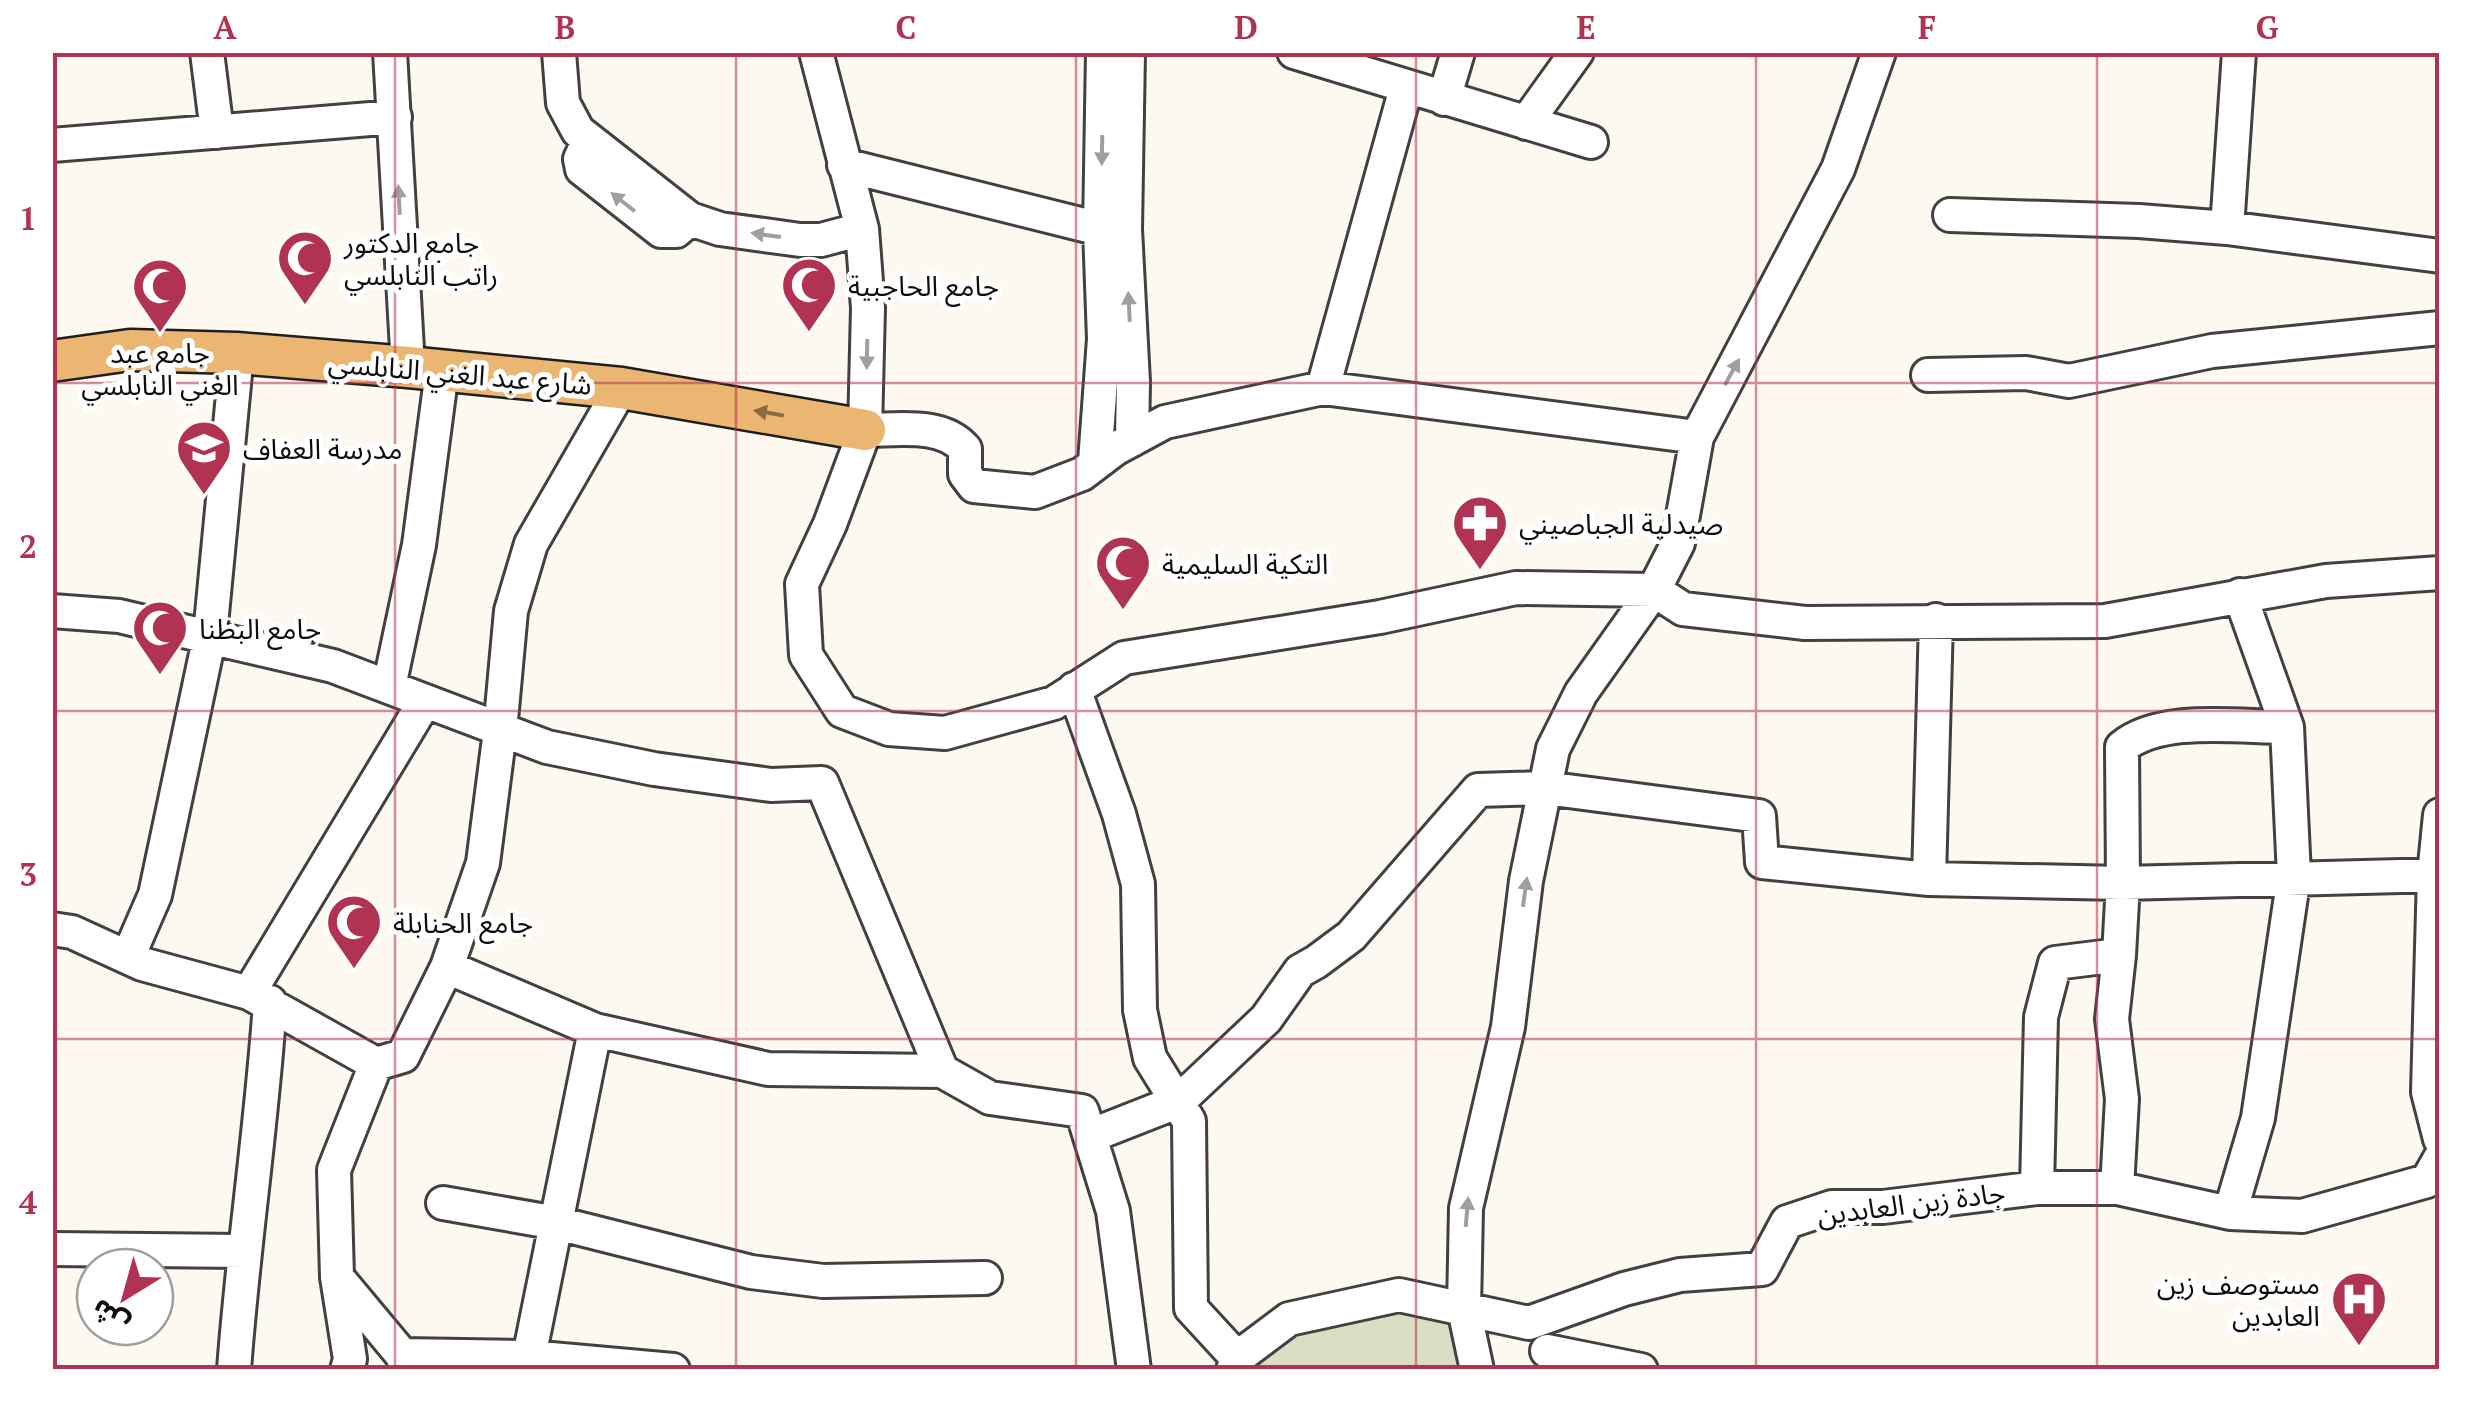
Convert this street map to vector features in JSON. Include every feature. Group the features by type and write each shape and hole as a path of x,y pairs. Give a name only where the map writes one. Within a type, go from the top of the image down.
{"main road":[{"name":"شارع عبد الغني النابلسي","path":"52,361 130,350 236,353 425,369 621,388 865,430"}],"street":[{"path":"207,52 217,132"},
{"path":"389,687 419,545 425,369 390,52"},
{"path":"559,52 563,103 588,142 690,219 720,228 800,240 831,238 862,229"},
{"path":"816,52 862,229 868,308 865,430 830,524 802,584 806,655 842,711 890,729 945,733 1054,702 1124,658 1380,617 1516,588 1654,590 1683,609 1805,623 2105,622 2240,594 2440,573"},
{"path":"1104,52 1100,230 1132,440"},
{"path":"1094,462 1117,358 1125,229 1128,52"},
{"path":"1294,52 1591,142"},
{"path":"1444,100 1458,52"},
{"path":"1526,123 1577,52"},
{"path":"1477,1370 1464,1309 1466,1208 1508,1028 1526,881 1552,748 1581,693 1654,590 1678,543 1696,437 1838,169 1878,52"},
{"path":"2227,228 2239,52"},
{"path":"1323,388 1406,88"},
{"path":"52,146 395,117"},
{"path":"844,165 1100,230"},
{"path":"1950,215 2227,228 2440,256"},
{"path":"1928,375 2026,373 2069,381 2212,351 2440,328"},
{"path":"128,957 155,895 210,635 236,353"},
{"path":"52,929 72,932 128,957 260,997 376,1064 403,1056 446,967 483,863 510,611 532,544 621,388"},
{"path":"865,430 942,432 965,449 964,474 974,486 1035,492 1064,484 1094,462 1165,422 1323,388 1696,437"},
{"path":"2230,1213 2258,1118 2294,876 2286,727 2240,594"},
{"path":"52,611 120,616 333,666 547,747 654,769 771,785 822,782 942,1071"},
{"path":"1929,878 1936,620"},
{"path":"1074,689 1119,814 1138,884 1140,1010 1150,1058 1189,1121 1191,1308 1235,1364 1289,1319 1400,1294 1464,1309 1542,1348 1641,1370"},
{"path":"234,1370 242,1251 264,1088 260,997 425,701"},
{"path":"2117,1188 2122,1099 2112,1019 2123,883 2122,747 2136,735 2158,728 2286,727"},
{"path":"1090,1136 1179,1101 1266,1018 1300,970 1351,936 1478,790 1544,788 1758,816 1762,862 1929,878 2123,883 2437,875"},
{"path":"2440,815 2428,1092 2440,1138"},
{"path":"2037,1188 2041,1016 2055,963 2118,955"},
{"path":"446,967 596,1030 768,1069 942,1071 990,1098 1082,1111 1113,1210 1134,1370"},
{"path":"528,1358 596,1030"},
{"path":"347,1370 350,1359 337,1277 334,1170 376,1064"},
{"name":"جادة زين العابدين","path":"1542,1348 1624,1289 1680,1275 1762,1269 1787,1222 1832,1207 1883,1207 2037,1188 2117,1188 2230,1213 2302,1216 2427,1181 2440,1158"},
{"path":"443,1203 557,1223 751,1272 823,1281 984,1278"},
{"path":"52,1249 242,1251"},
{"path":"337,1277 405,1362 528,1358 672,1370"}],"green space":[{"path":"1414,1308 1456,1325 1456,1369 1248,1370 1293,1329"}],"place":[{"name":"جامع الدكتور راتب النابلسي","path":"305,307"},
{"name":"جامع الحاجبية","path":"809,334"},
{"name":"جامع عبد الغني النابلسي","path":"160,335"},
{"name":"مدرسة العفاف","path":"204,497"},
{"name":"صيدلية الجباصيني","path":"1480,572"},
{"name":"التكية السليمية","path":"1123,612"},
{"name":"جامع البظنا","path":"160,677"},
{"name":"جامع الحنابلة","path":"354,971"},
{"name":"مستوصف زين العابدين","path":"2359,1348"}]}
